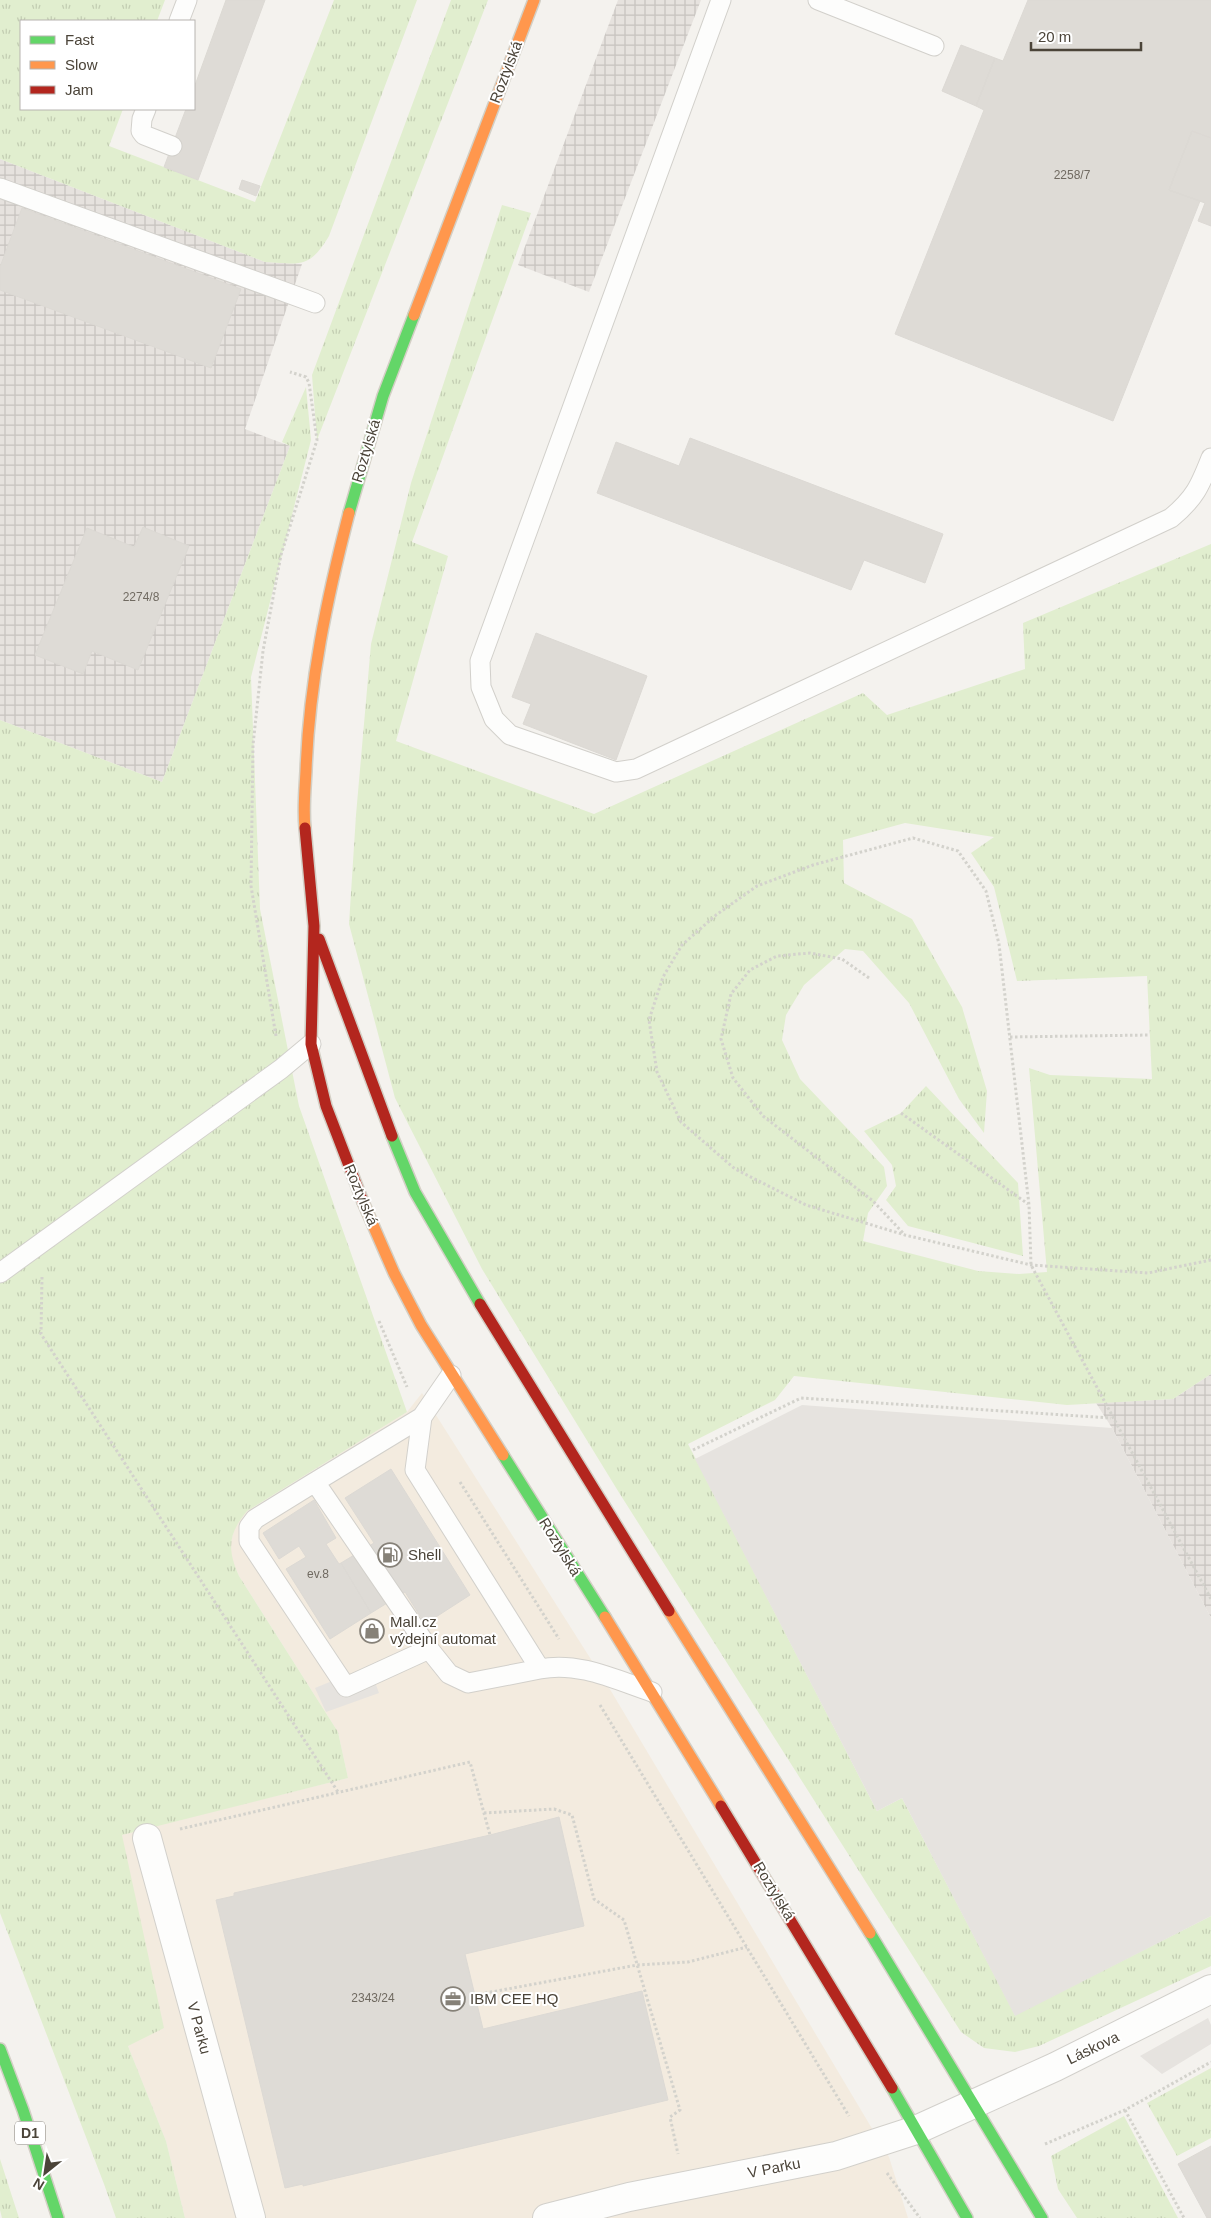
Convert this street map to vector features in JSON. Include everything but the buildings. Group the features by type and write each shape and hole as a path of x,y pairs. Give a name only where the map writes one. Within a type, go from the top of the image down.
{"main road":[{"name":"Roztylská","path":"534,0 383,396 354,492 330,582 318,647 307,732 304,821 314,926 311,1044 326,1106 355,1184 394,1273 421,1325 652,1692 856,2026 966,2218"},
{"name":"Roztylská","path":"314,926 396,1146 415,1192 446,1248 537,1398 926,2023 1042,2218"},
{"name":"D1","path":"0,2049 58,2218"}],"street":[{"name":"V Parku","path":"147,1838 251,2218"},
{"name":"Láskova","path":"973,2104 1055,2067 1211,1990"},
{"path":"916,2130 973,2104"},
{"name":"V Parku","path":"547,2218 632,2208 836,2156 916,2130"}],"lane":[{"path":"179,20 187,0"},
{"path":"721,0 480,661 481,687 484,695 494,719 510,735 616,772 636,769 1171,518 1189,504 1211,458"},
{"path":"818,0 934,46"},
{"path":"146,110 141,131 144,135 172,146"},
{"path":"0,188 315,303"},
{"path":"0,1273 281,1069 311,1044"},
{"path":"429,1649 346,1687 249,1541 249,1527 255,1518 422,1417 451,1375"},
{"path":"422,1417 414,1470 540,1668"},
{"path":"316,1482 429,1649 449,1674 468,1683 540,1668 554,1666 577,1667 652,1692"}],"path":[{"path":"1211,1260 1148,1273 1032,1265 905,1235 806,1205 735,1169 681,1122 657,1072 649,1020 663,978 682,945 716,915 757,886 813,865 913,838 958,851 986,890 999,944 1029,1205 1032,1265 1112,1418 1118,1424 1211,1599"},
{"path":"869,978 842,959 810,954 777,956 750,970 731,994 720,1039 733,1078 763,1116 873,1201 905,1235"},
{"path":"1010,1036 1150,1035"},
{"path":"901,1112 1029,1205"},
{"path":"42,1244 41,1334 338,1792"},
{"path":"693,1450 801,1398 1112,1418"},
{"path":"457,1478 561,1641"},
{"path":"599,1704 867,2147 920,2218"},
{"path":"147,1838 470,1762 490,1835"},
{"path":"484,1813 554,1809 572,1815 594,1899 624,1920 680,2110 670,2117 680,2162"},
{"path":"474,1995 637,1965 688,1962 747,1947"},
{"path":"1045,2144 1125,2110 1211,2062"},
{"path":"1125,2110 1184,2218"}],"shaded area":[{"path":"618,0 701,0 589,292 518,265"},
{"path":"0,159 265,262 302,264 245,429 290,446 162,782 0,720"},
{"path":"1211,1374 1211,1618 1112,1428 1096,1403 1173,1399"},
{"path":"422,1393 611,1691 889,2157 908,2218 185,2218 166,2141 128,2046 122,1834 348,1778 338,1732 239,1576 231,1558 231,1541 236,1524 247,1511 407,1412"},
{"path":"802,1405 1112,1428 1211,1618 1211,1916 1015,2016 902,1798 877,1811 695,1459"},
{"path":"369,1666 379,1693 326,1712 315,1688"},
{"path":"1208,2018 1211,2025 1211,2044 1162,2074 1140,2056"}],"green space":[{"path":"0,0 165,0 157,20 20,20 20,110 123,110 109,146 255,202 334,0 417,0 329,236 316,254 303,262 265,262 0,159"},
{"path":"451,0 488,0 317,440 312,375"},
{"path":"502,205 531,213 412,542 448,556 396,741 594,814 863,693 887,715 1025,669 1023,623 1211,544 1211,1374 1173,1399 1067,1405 794,1376 775,1400 688,1444 877,1811 902,1798 1015,2015 1211,1916 1211,1966 1039,2046 1015,2052 984,2048 961,2032 618,1491 482,1269 395,1098 349,924 356,815 371,644 411,483","holes":["905,823 994,837 971,853 994,887 1017,981 1147,976 1152,1079 1050,1075 1029,1068 1047,1272 1019,1274 978,1271 863,1241 868,1213 887,1186 884,1167 800,1079 782,1040 786,1015 804,985 845,949 863,951 909,1003 959,1099 984,1133 987,1091 962,1007 912,919 844,883 843,840"]},
{"path":"306,387 311,440 251,677 260,909 299,1106 407,1412 247,1511 236,1527 231,1542 231,1550 239,1576 338,1732 348,1778 122,1835 164,2028 128,2046 166,2141 185,2218 116,2218 0,1913 0,720 162,782 290,446 282,442"},
{"path":"926,1086 1018,1183 1023,1256 908,1226 886,1200 896,1186 892,1165 864,1131 901,1113"},
{"path":"1211,2068 1211,2138 1177,2156 1147,2103"},
{"path":"1124,2116 1178,2218 1077,2218 1058,2189 1051,2156"},
{"path":"0,2159 19,2218 2,2218 0,2210"}],"traffic: fast":[{"path":"349,513 383,396 414,315"},
{"path":"392,1136 415,1192 480,1304"},
{"path":"503,1455 605,1617"},
{"path":"870,1933 1042,2218"},
{"path":"0,2049 23,2110 58,2218"},
{"path":"892,2088 967,2218"}],"traffic: slow":[{"path":"414,315 534,0"},
{"path":"305,828 304,800 315,673 333,577 349,513"},
{"path":"363,1202 394,1273 421,1325 503,1455"},
{"path":"669,1611 870,1933"},
{"path":"605,1617 721,1806"}],"traffic: jam":[{"path":"305,828 314,926 311,1044 326,1106 363,1202"},
{"path":"319,939 392,1136"},
{"path":"480,1304 669,1611"},
{"path":"721,1806 892,2088"}],"place":[{"name":"Shell","path":"390,1555"},
{"name":"Mall.cz výdejní automat","path":"372,1631"},
{"name":"IBM CEE HQ","path":"453,1999"}]}
